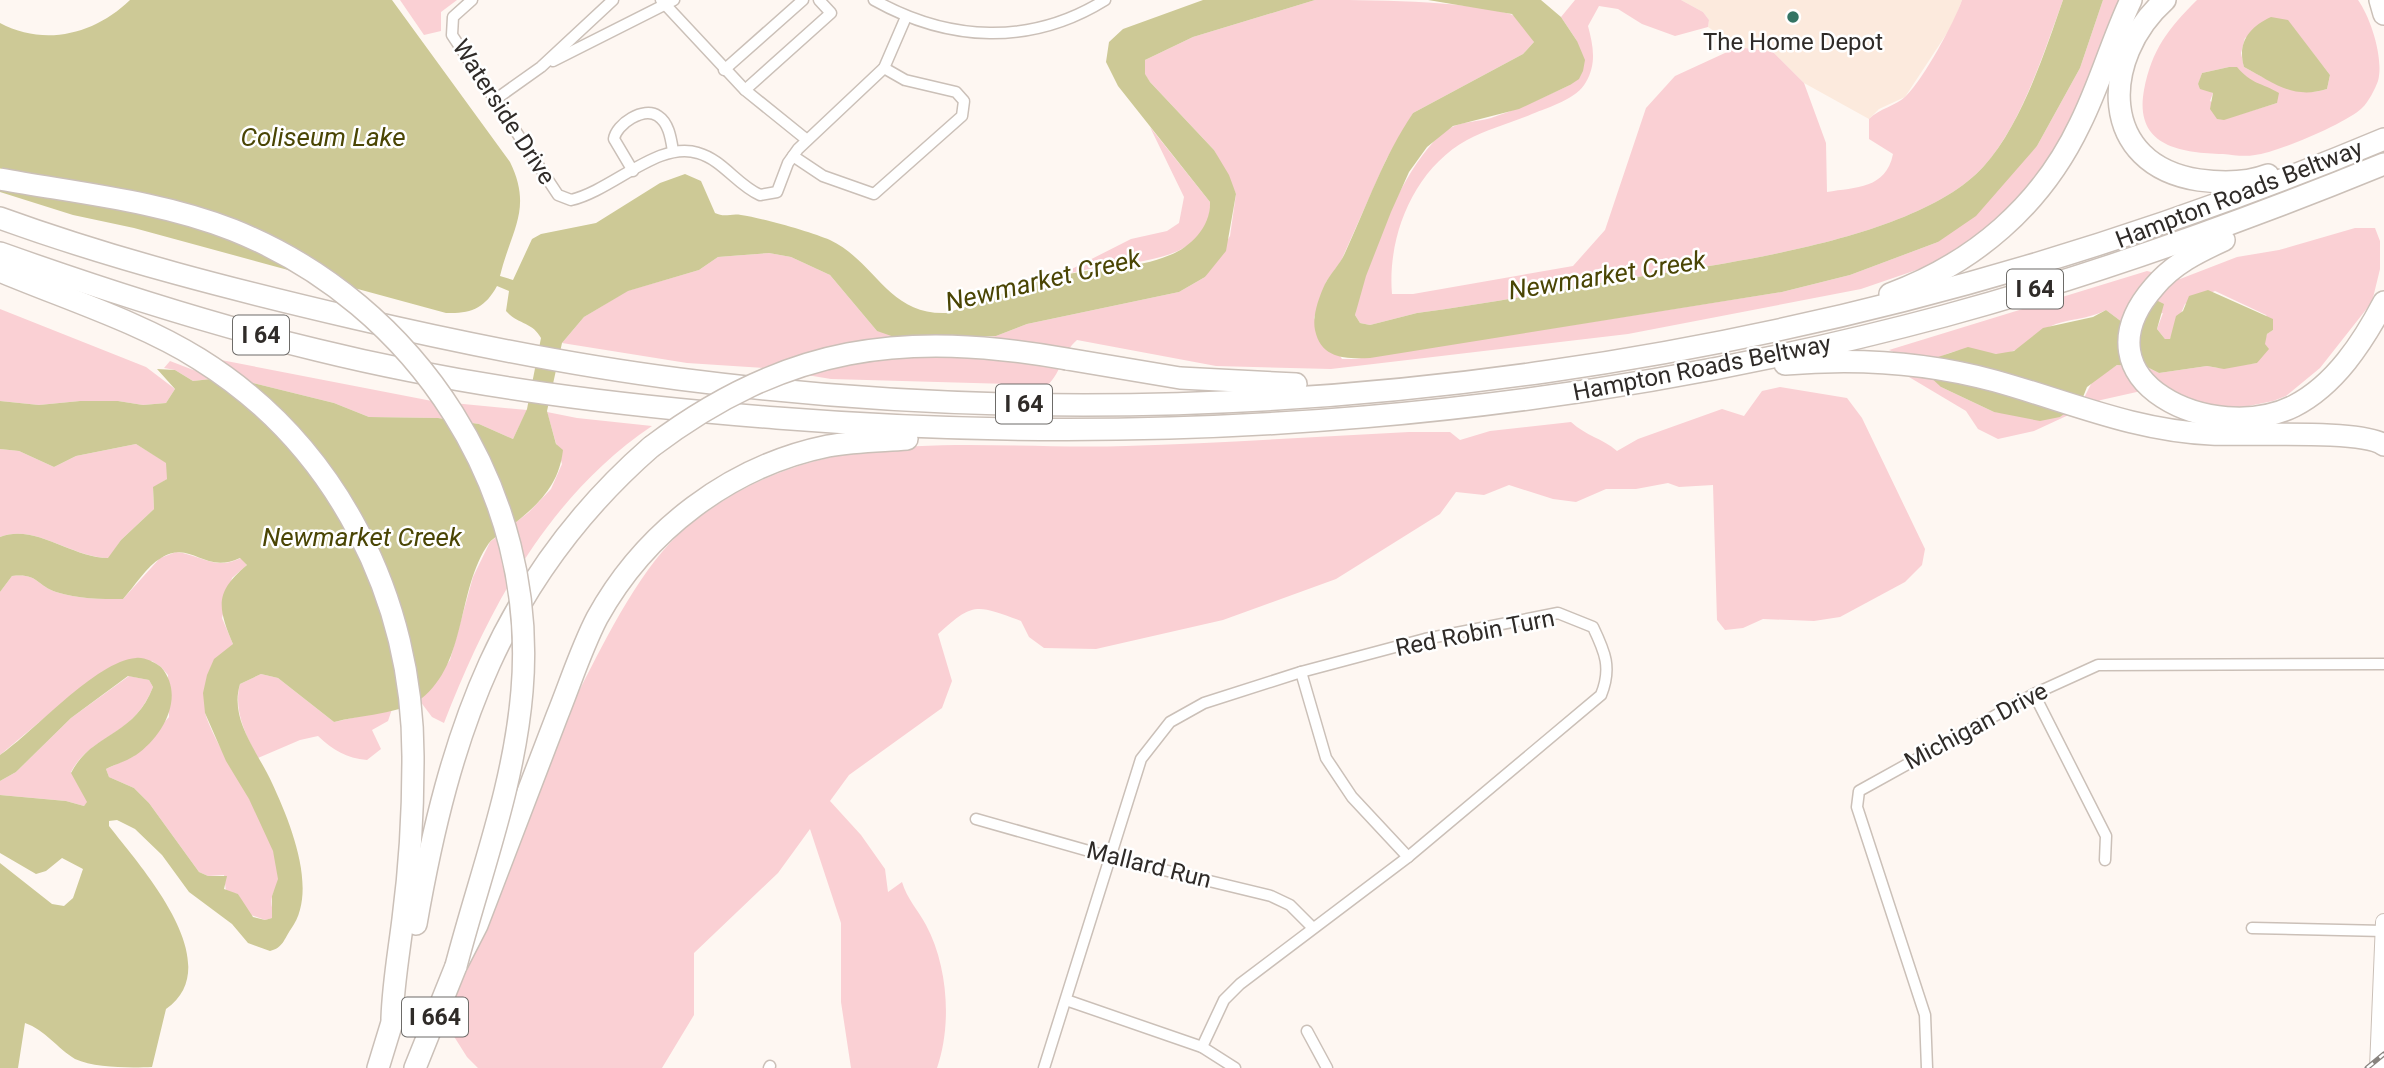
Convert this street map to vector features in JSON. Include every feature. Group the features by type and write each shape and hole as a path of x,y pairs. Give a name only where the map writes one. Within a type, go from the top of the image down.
{"highway":[{"path":"1796,328 1935,274 1979,250 2010,223 2053,173 2080,125 2131,0"},
{"path":"2165,0 2136,37 2121,76 2119,93 2124,129 2142,155 2156,166 2189,178 2246,180 2275,172 2384,128"},
{"path":"2380,0 2384,14"},
{"name":"Hampton Roads Beltway","path":"1480,382 1606,365 1796,328 1937,294 2126,238 2303,173 2384,139"},
{"name":"Hampton Roads Beltway","path":"993,431 1214,429 1320,423 1533,399 1675,374 1832,343 1986,304 2188,240 2384,164"},
{"path":"0,179 198,218 291,257 339,288 404,346 432,381 466,433 492,486 508,533 519,592 523,654 518,722 504,804 456,966"},
{"path":"2285,204 2202,249 2169,272 2145,298 2130,336 2133,363 2141,377 2165,401 2199,414 2226,419 2273,414 2294,406 2311,396 2342,366 2367,334 2384,302"},
{"name":"I 64","path":"0,218 96,251 209,284 435,337 569,362 762,389 940,402 1195,403 1367,393 1480,382"},
{"name":"I 64","path":"0,253 145,302 318,350 530,391 733,415 993,431"},
{"path":"0,271 139,329 198,358 284,428 325,476 360,531 382,580 398,628 407,675 413,738 410,858 391,1019"},
{"path":"391,1019 404,988 439,803 474,696 501,638 557,550 602,495 651,447 694,416 744,388 791,369 838,355 894,346 939,344 992,346 1180,378 1236,383 1308,384 1400,377 1480,382"},
{"path":"1675,374 1810,362 1890,362 1967,374 2089,413 2180,432 2358,437 2384,445"},
{"path":"456,966 477,925 582,652 613,591 645,550 683,515 726,485 786,458 853,442 993,431"},
{"name":"I 664","path":"415,1068 456,966"},
{"name":"I 664","path":"378,1068 391,1019"}],"main road":[{"path":"2378,1068 2384,922"}],"street":[{"name":"Waterside Drive","path":"472,0 453,17 450,29 553,188 564,199 590,194 658,155 673,151"},
{"path":"496,99 541,67 613,0"},
{"path":"724,70 803,0"},
{"path":"744,90 831,13 819,0"},
{"path":"874,0 906,17 959,33 1005,34 1052,24 1105,0"},
{"path":"541,67 667,1 744,90 807,140"},
{"path":"633,171 614,139 617,128 647,113 658,116 669,131 673,151 686,150 708,157 760,195 777,192 793,156 884,68 906,17"},
{"path":"793,156 823,176 874,194 961,116 964,101 956,92 905,80 884,68"},
{"name":"Red Robin Turn","path":"1044,1068 1141,760 1170,722 1204,703 1425,639 1558,613 1593,627 1606,654 1608,677 1601,695 1408,857 1313,928 1224,1000 1202,1047"},
{"name":"Michigan Drive","path":"1927,1068 1925,1014 1856,799 1859,790 2034,694 2098,665 2384,664"},
{"path":"1301,673 1326,758 1352,797 1408,857"},
{"path":"2034,694 2106,836 2105,860"},
{"name":"Mallard Run","path":"976,819 1110,857 1271,896 1290,905 1313,928"},
{"path":"2252,928 2384,931"},
{"path":"1066,1000 1202,1047 1235,1068"},
{"path":"1307,1031 1327,1068"}],"shaded area":[{"path":"400,0 457,0 441,12 441,31 424,35"},
{"path":"1315,0 1414,2 1490,9 1517,18 1534,42 1523,54 1413,113 1386,160 1341,261 1326,282 1314,318 1342,359 1355,359 1782,292 1850,275 1938,242 2037,146 2080,68 2103,0 2121,0 2066,130 2040,173 1988,228 1931,265 1861,289 1628,334 1331,369 1216,366 1077,340 1048,385 831,379 764,368 687,363 562,343 584,317 627,291 699,270 718,257 769,253 791,257 830,275 877,331 975,339 996,336 1027,324 1179,292 1205,277 1230,236 1236,194 1214,150 1145,75 1145,60 1193,37"},
{"path":"1575,0 1681,0 1703,12 1709,20 1708,27 1675,36 1642,24 1618,9 1599,6 1588,26 1593,61 1582,88 1562,102 1467,140 1432,168 1419,186 1408,206 1394,250 1392,294 1413,294 1573,266 1605,230 1646,108 1675,76 1738,47 1773,52 1804,83 1826,143 1827,192 1868,184 1884,174 1893,154 1869,139 1869,119 1902,99 1913,88 1938,50 1962,0 2063,0 2030,87 1997,149 1984,166 1952,192 1910,214 1860,232 1751,259 1417,313 1370,325 1360,323 1355,315 1377,241 1403,186 1434,141 1450,128 1501,114 1570,85 1577,41 1561,17"},
{"path":"1681,0 1962,0 1953,24 1905,97 1879,109 1869,119 1804,83 1773,52 1738,47 1708,27 1709,20 1703,12"},
{"path":"2197,0 2358,0 2375,39 2379,62 2378,81 2367,103 2354,114 2327,129 2278,149 2243,156 2176,148 2153,134 2146,123 2144,90 2157,51 2170,30","holes":["2288,21 2330,75 2327,89 2316,92 2294,90 2244,67 2241,53 2245,38","2229,67 2247,77 2277,103 2238,115 2210,101 2213,93 2198,85 2202,73"]},
{"path":"1150,127 1210,202 1207,221 1199,236 1170,254 1153,259 1058,276 1131,239 1167,231 1179,223 1184,197"},
{"path":"2355,228 2375,228 2380,241 2380,269 2372,302 2320,368 2286,396 2273,401 2244,407 2199,407 2159,387 2101,400 2034,431 1998,439 1978,429 1966,411 1909,377 1903,356 1889,350 2147,271 2180,279 2237,257 2279,250","holes":["2215,291 2266,315 2273,330 2267,334 2257,363 2159,373 2147,367 2117,365 2092,382 2084,398 2060,417 1994,412 1941,387 1942,356 1962,350 2007,353 2049,327 2106,310 2122,322 2163,313 2157,329 2165,339 2170,339 2185,304"]},
{"path":"0,309 146,367 175,389 166,403 143,405 118,401 39,405 0,401"},
{"path":"216,359 432,401 527,410 513,439 479,424 438,418 369,417 334,403 229,377 193,381 175,370 164,368 170,361 196,371"},
{"path":"1780,387 1847,398 1862,418 1925,549 1922,565 1905,582 1840,617 1814,621 1763,619 1743,628 1725,630 1717,620 1713,485 1679,487 1668,483 1636,489 1606,489 1576,502 1553,499 1509,485 1484,495 1456,492 1440,514 1336,579 1223,620 1096,649 1044,648 1029,637 1021,621 994,611 976,609 959,616 938,634 952,681 942,708 849,775 830,801 861,835 885,869 888,892 902,882 933,941 943,977 946,1015 937,1068 851,1068 841,1002 841,923 810,829 778,873 694,953 694,1015 662,1068 478,1068 467,1057 431,1000 542,764 627,601 671,542 687,527 737,492 789,469 843,455 953,445 1126,446 1409,432 1450,432 1460,440 1490,431 1571,422 1617,451 1638,439 1722,409 1744,416 1762,391"},
{"path":"547,412 652,426 615,454 582,486 552,521 526,558 480,638 444,723 432,717 420,701 450,660 473,577 490,542 529,512 551,489 562,464"},
{"path":"136,444 167,463 167,479 153,488 154,509 121,540 109,558 81,553 27,534 0,537 0,449 19,451 54,467 76,456"},
{"path":"176,552 215,563 241,558 247,565 232,578 222,618 233,644 205,713 260,820 276,862 278,882 272,900 273,913 272,918 265,920 248,914 238,894 226,892 224,875 208,876 199,872 149,803 134,788 109,777 106,769 134,756 169,717 168,675 152,661 117,664 61,704 0,755 0,592 12,576 27,576 49,589 73,596 123,599 160,558"},
{"path":"261,674 278,678 334,722 392,709 388,721 372,730 381,749 367,760 359,759 340,752 318,736 300,740 258,758 239,713 238,694 240,684"},
{"path":"129,676 149,680 153,687 145,704 135,716 89,750 71,772 88,802 84,806 66,801 0,795 0,781 16,772 71,718"}],"water":[{"name":"Newmarket Creek","path":"130,0 392,0 510,162 517,179 520,193 518,219 500,276 513,280 532,239 541,234 596,223 660,183 685,174 701,181 715,213 761,219 830,240 846,250 896,297 910,306 946,313 1030,284 1059,276 1157,260 1185,247 1203,227 1210,202 1118,86 1106,62 1109,42 1123,29 1203,0 1315,0 1193,37 1145,60 1145,74 1150,82 1214,150 1229,175 1236,194 1226,251 1205,277 1179,292 1027,324 996,336 903,340 877,331 830,275 791,257 769,253 718,257 699,270 628,291 584,317 562,343 547,411 556,444 563,450 557,474 538,503 489,543 471,582 447,666 436,684 421,699 404,708 334,722 278,678 261,674 240,684 238,710 242,723 279,799 299,856 302,896 299,913 283,943 270,951 248,943 232,924 189,892 162,855 135,829 117,820 109,821 109,826 157,889 173,915 184,942 188,967 183,990 166,1009 152,1067 113,1067 83,1062 25,1023 18,1068 0,1068 0,863 52,904 64,906 73,898 83,869 62,858 46,871 36,874 0,853 0,795 66,801 84,806 87,802 71,773 90,749 135,716 153,687 149,680 128,676 71,718 16,772 0,781 0,755 103,671 120,662 136,658 146,659 161,667 171,690 168,715 155,737 136,755 106,769 109,777 134,788 149,803 199,872 208,876 227,876 224,889 238,894 253,917 265,920 272,918 272,896 278,879 273,851 249,799 226,761 205,713 203,693 214,659 233,644 222,609 224,592 247,565 240,558 216,562 181,552 172,553 151,566 123,599 64,594 27,576 12,576 0,592 0,537 27,534 94,557 108,558 121,540 154,509 153,487 167,479 166,463 136,444 76,456 54,467 19,451 0,449 0,401 39,405 80,401 118,401 143,405 166,403 175,389 157,369 175,370 193,381 229,377 334,403 369,417 438,418 479,424 513,439 527,409 541,338 534,329 506,311 509,291 497,286 487,300 476,308 446,313 134,228 73,215 0,192 0,23 34,34 69,33 101,21"},
{"name":"Newmarket Creek","path":"1428,0 1541,0 1561,17 1577,41 1585,60 1579,79 1570,85 1519,109 1453,126 1427,147 1409,172 1366,276 1355,315 1360,323 1370,325 1417,313 1751,259 1860,232 1910,214 1952,192 1984,166 1997,149 2031,87 2063,0 2103,0 2080,68 2037,146 1976,216 1938,242 1850,275 1782,292 1370,358 1344,357 1329,352 1318,340 1314,325 1317,307 1325,284 1341,261 1403,129 1413,113 1523,54 1534,42 1512,14"},
{"path":"2271,17 2288,20 2330,75 2327,89 2315,92 2293,91 2244,67 2242,50 2247,37"},
{"path":"2237,67 2252,80 2279,93 2277,103 2224,120 2217,119 2210,109 2213,93 2200,89 2198,84 2202,73"},
{"path":"2208,290 2273,319 2273,330 2267,334 2265,344 2269,349 2257,363 2224,369 2207,366 2159,373 2147,367 2117,365 2087,387 2081,402 2060,417 2040,421 1994,412 1941,387 1927,374 1935,358 1968,347 1996,354 2014,351 2043,328 2093,317 2106,310 2122,322 2156,300 2164,304 2157,329 2165,339 2170,339 2176,316 2183,311 2189,296"}],"railway":[{"path":"2367,1068 2384,1054"}],"place":[{"name":"The Home Depot","path":"1793,17"}],"water label":[{"name":"Coliseum Lake","path":"323,137"}]}
